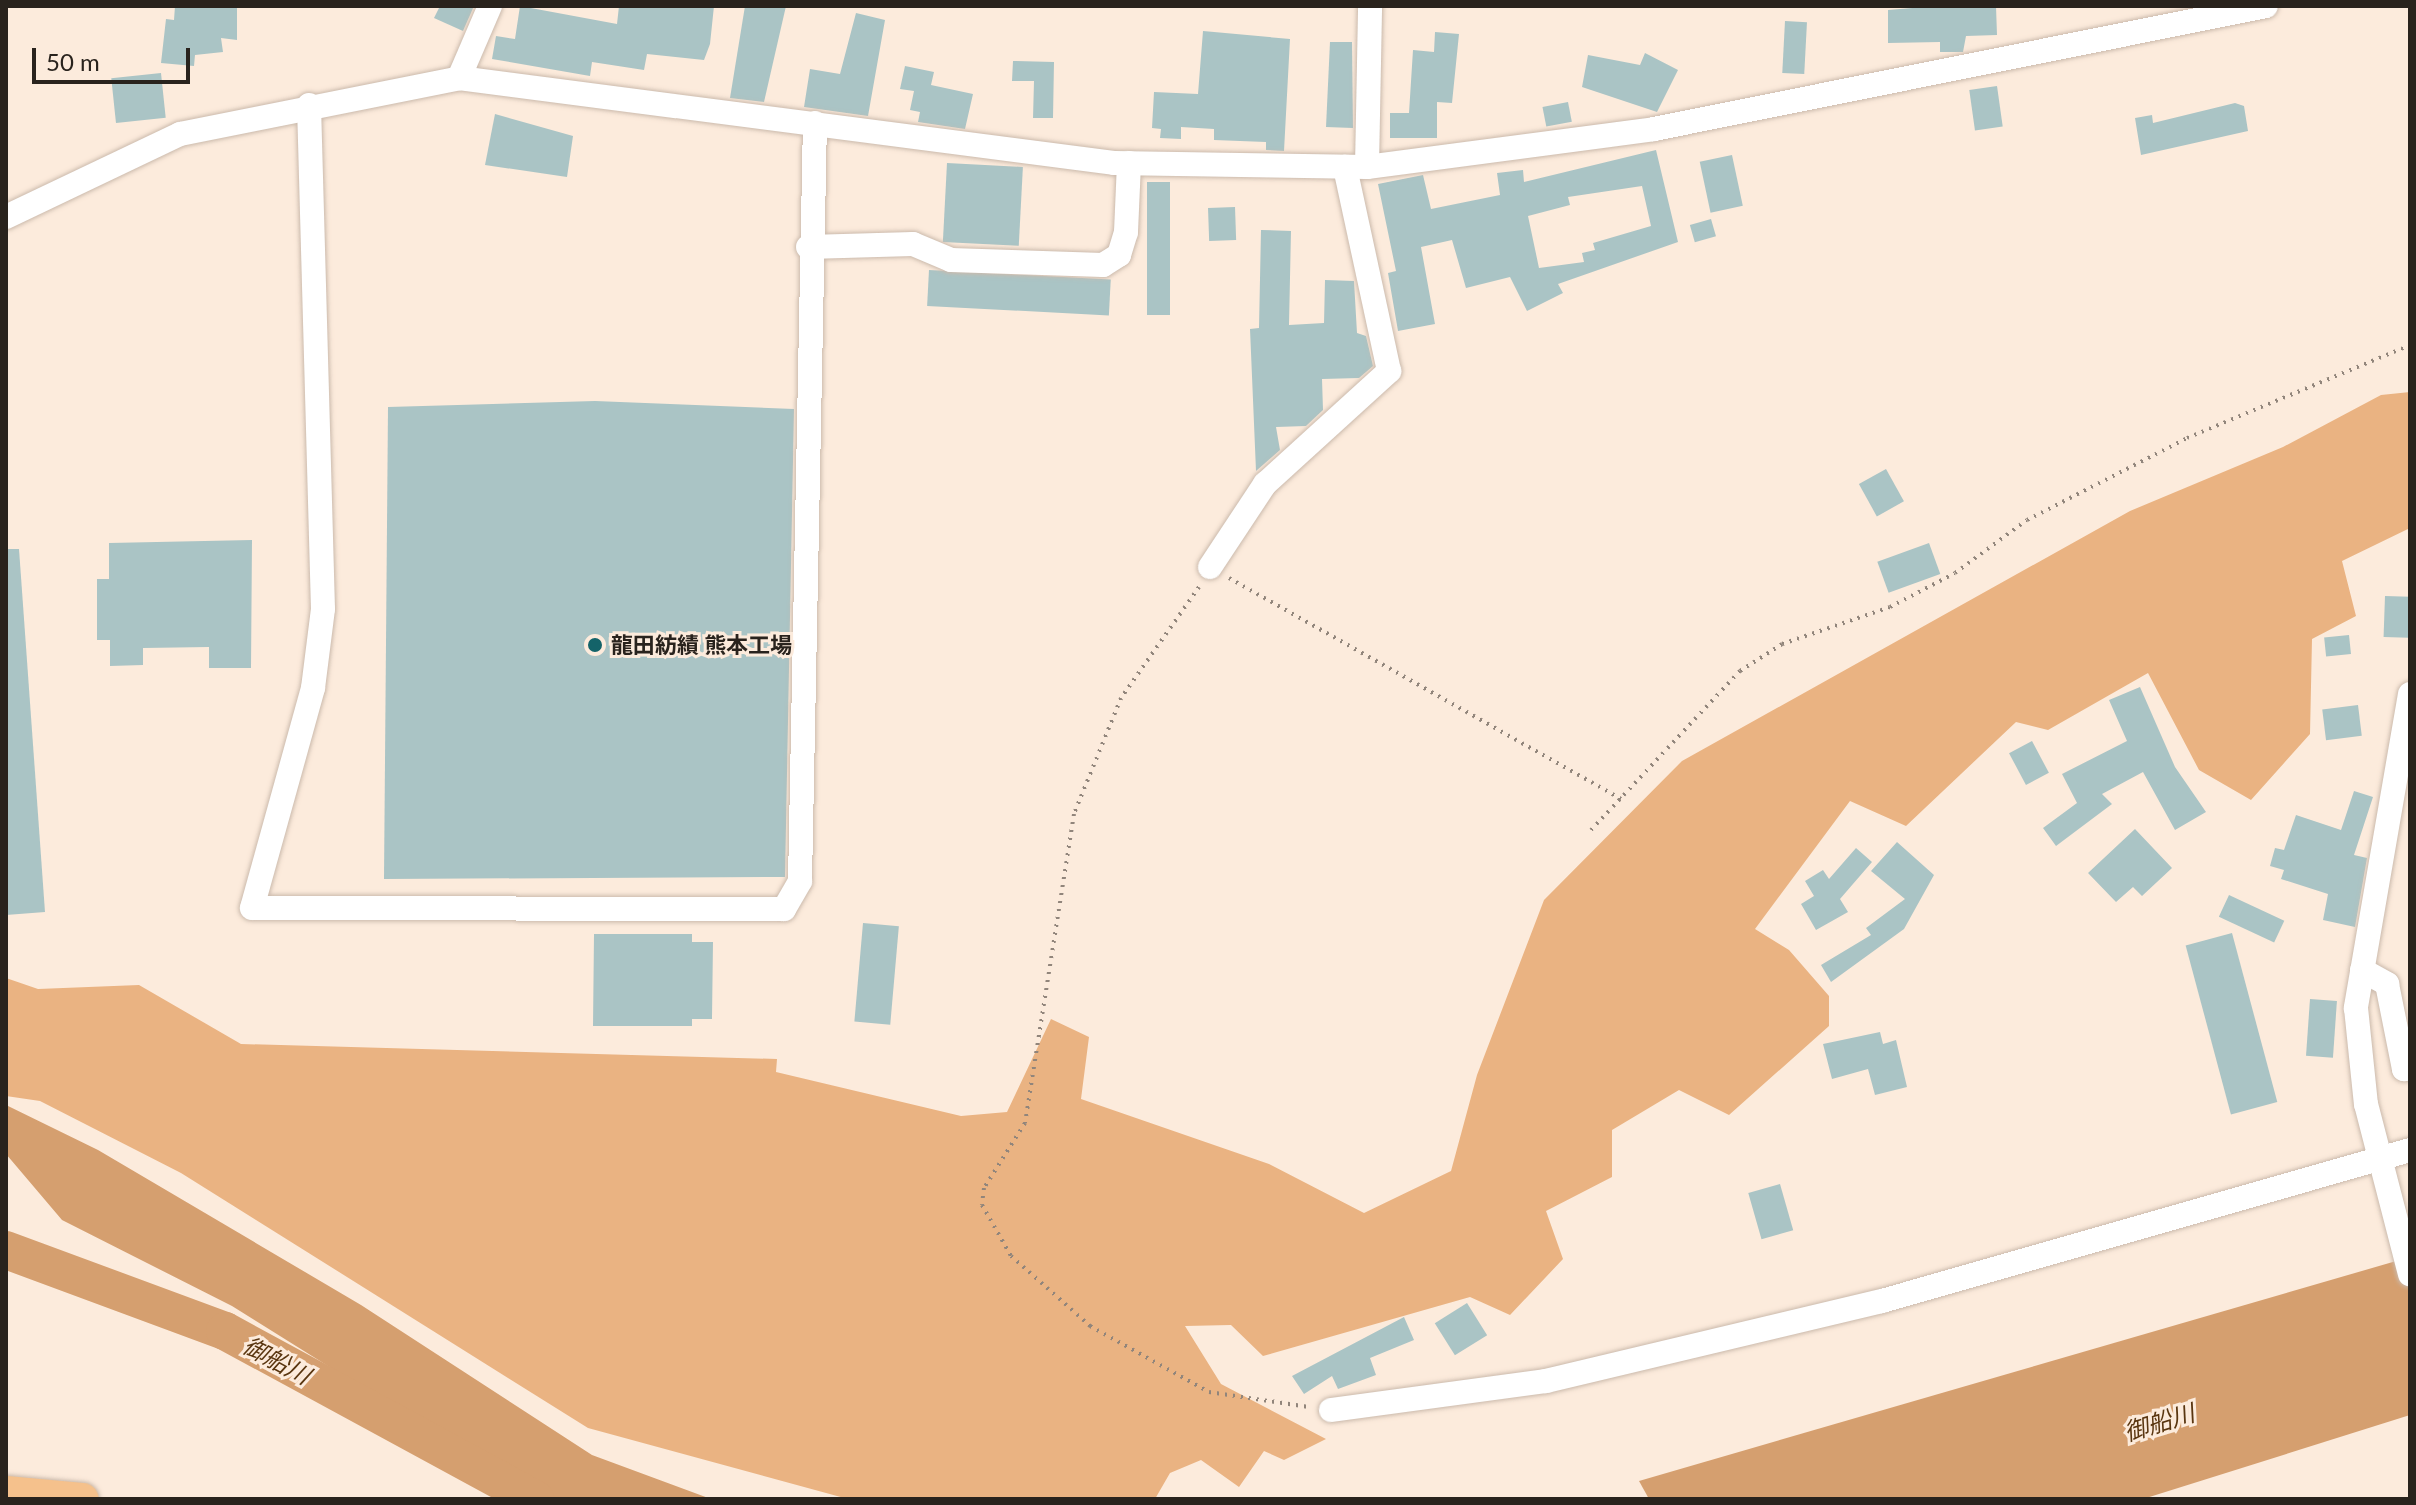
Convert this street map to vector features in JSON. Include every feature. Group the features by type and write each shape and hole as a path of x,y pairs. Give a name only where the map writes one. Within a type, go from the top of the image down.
{"main road":[{"path":"6,1492 83,1499"}],"street":[{"path":"459,78 490,6"},
{"path":"1210,567 1265,484 1389,371 1356,167 1370,6"},
{"path":"6,217 180,134 309,105 459,78 1129,163 1356,167 1654,129 2266,6"},
{"path":"309,105 323,609 313,688 252,908 784,909 800,881 808,247 815,123"},
{"path":"808,247 913,244 951,260 1103,265 1119,255 1126,232 1129,163"},
{"path":"2410,694 2403,764 2362,970 2358,1040 2378,1159 2410,1274"},
{"path":"2362,970 2387,984 2404,1069 2410,1068"},
{"path":"1331,1410 1546,1381 1882,1301 2410,1150"}],"path":[{"path":"1591,830 1740,671 1782,644 1890,607 1955,573 2027,520 2187,438 2410,345"},
{"path":"1331,1410 1209,1392 1090,1326 1011,1256 982,1205 984,1188 1025,1123 1074,814 1121,698 1210,567 1621,799"}],"shaded area":[{"path":"2410,392 2410,528 2342,561 2356,616 2312,639 2310,734 2251,800 2199,770 2148,673 2048,730 2016,722 1906,826 1850,801 1755,929 1789,950 1829,996 1829,1026 1729,1115 1679,1090 1612,1130 1612,1177 1546,1211 1563,1259 1510,1315 1470,1297 1263,1356 1231,1325 1185,1326 1221,1384 1326,1439 1284,1460 1264,1451 1239,1487 1201,1460 1170,1473 1155,1499 848,1499 588,1428 181,1173 40,1101 6,1096 6,978 38,989 139,985 241,1044 777,1059 776,1072 961,1116 1007,1112 1051,1019 1089,1037 1081,1099 1269,1164 1364,1213 1451,1171 1477,1075 1544,900 1682,761 2130,511 2283,447 2381,395"}],"water":[{"path":"6,1105 98,1150 361,1305 592,1455 711,1499 541,1499 232,1306 62,1220 6,1154"},
{"path":"2410,1257 2410,1415 2143,1499 1649,1499 1639,1481"}],"building":[{"path":"175,6 237,6 237,40 221,38 223,52 195,55 194,66 161,63 166,19 174,20"},
{"path":"440,6 474,6 463,31 434,18"},
{"path":"520,6 617,24 619,6 714,6 710,44 704,60 647,54 644,70 592,62 590,76 492,59 496,36 515,39"},
{"path":"745,6 786,6 764,102 730,98"},
{"path":"1996,6 1997,35 1966,36 1963,52 1940,52 1940,42 1888,43 1888,10"},
{"path":"856,13 885,20 868,116 804,107 810,69 840,74"},
{"path":"1785,21 1807,22 1804,74 1782,73"},
{"path":"1203,31 1290,39 1284,151 1266,150 1266,142 1214,140 1214,129 1181,127 1181,139 1160,138 1161,129 1152,128 1154,92 1198,94"},
{"path":"1435,32 1459,34 1452,103 1437,102 1437,138 1390,138 1390,113 1409,113 1413,50 1434,52"},
{"path":"1330,42 1352,42 1353,128 1326,127"},
{"path":"1645,53 1678,70 1657,112 1582,87 1588,55 1640,65"},
{"path":"1013,61 1054,62 1053,118 1033,118 1034,81 1012,81"},
{"path":"905,66 934,72 931,85 973,94 965,129 918,122 920,112 910,110 914,91 900,89"},
{"path":"161,73 166,118 116,123 111,78"},
{"path":"1997,86 2003,127 1975,130 1969,90"},
{"path":"1568,102 1572,122 1546,127 1542,107"},
{"path":"2235,103 2244,106 2248,131 2141,155 2135,118 2152,115 2153,123"},
{"path":"495,114 573,136 567,177 485,165"},
{"path":"1656,150 1678,242 1558,284 1563,293 1527,311 1510,277 1466,288 1452,240 1421,247 1435,324 1398,331 1388,273 1396,271 1378,184 1423,175 1431,209 1500,195 1497,173 1523,170 1524,182","holes":["1642,186 1651,226 1593,243 1595,250 1582,253 1584,262 1539,268 1528,216 1570,205 1568,197"]},
{"path":"1732,155 1743,206 1711,213 1700,162"},
{"path":"947,163 1023,167 1019,246 943,242"},
{"path":"1147,182 1170,182 1170,315 1147,315"},
{"path":"1235,207 1236,240 1209,241 1208,208"},
{"path":"1711,219 1716,236 1695,242 1690,225"},
{"path":"1261,230 1291,231 1289,325 1324,323 1325,280 1354,281 1357,333 1366,336 1373,366 1359,378 1322,379 1323,410 1306,426 1276,427 1280,450 1256,471 1250,329 1259,328"},
{"path":"929,270 1111,280 1109,315 927,306"},
{"name":"龍田紡績 熊本工場","path":"595,401 794,409 785,877 384,879 388,407"},
{"path":"1886,469 1904,501 1877,516 1859,484"},
{"path":"252,540 251,668 209,668 209,647 143,648 143,665 110,666 110,640 97,640 97,579 109,579 109,543"},
{"path":"1929,543 1940,574 1889,593 1877,562"},
{"path":"6,549 19,549 45,912 6,915"},
{"path":"2385,596 2410,597 2409,638 2384,637"},
{"path":"2349,635 2351,654 2326,657 2324,638"},
{"path":"2140,687 2175,767 2206,812 2175,830 2143,772 2102,794 2112,804 2056,846 2043,828 2077,803 2062,774 2127,741 2109,700"},
{"path":"2358,705 2362,736 2326,740 2322,709"},
{"path":"2032,741 2049,773 2026,785 2009,753"},
{"path":"2354,791 2373,797 2354,855 2367,858 2355,927 2323,920 2328,894 2281,879 2284,870 2270,866 2275,848 2284,850 2296,815 2341,830"},
{"path":"2135,829 2172,868 2142,896 2133,887 2116,902 2088,873"},
{"path":"1897,842 1934,875 1904,929 1831,982 1821,965 1871,935 1866,928 1905,899 1871,871"},
{"path":"1856,848 1872,862 1840,899 1848,912 1816,930 1801,904 1814,896 1805,881 1823,870 1829,879"},
{"path":"2229,895 2284,921 2274,943 2219,917"},
{"path":"863,923 899,926 890,1025 854,1022"},
{"path":"2232,933 2277,1102 2231,1114 2186,945"},
{"path":"594,934 692,934 692,942 713,942 712,1019 692,1019 692,1026 593,1026"},
{"path":"2310,999 2337,1001 2333,1058 2306,1056"},
{"path":"1880,1032 1883,1044 1896,1040 1907,1087 1875,1095 1868,1069 1832,1079 1823,1044"},
{"path":"1780,1184 1793,1230 1762,1239 1748,1193"},
{"path":"1467,1303 1487,1335 1455,1355 1435,1323"},
{"path":"1404,1317 1414,1340 1370,1358 1376,1375 1338,1389 1332,1376 1304,1394 1292,1376"}],"waterway":[{"name":"御船川","path":"6,1250 225,1331 535,1499"}],"place":[{"name":"龍田紡績 熊本工場","path":"595,645"}]}
